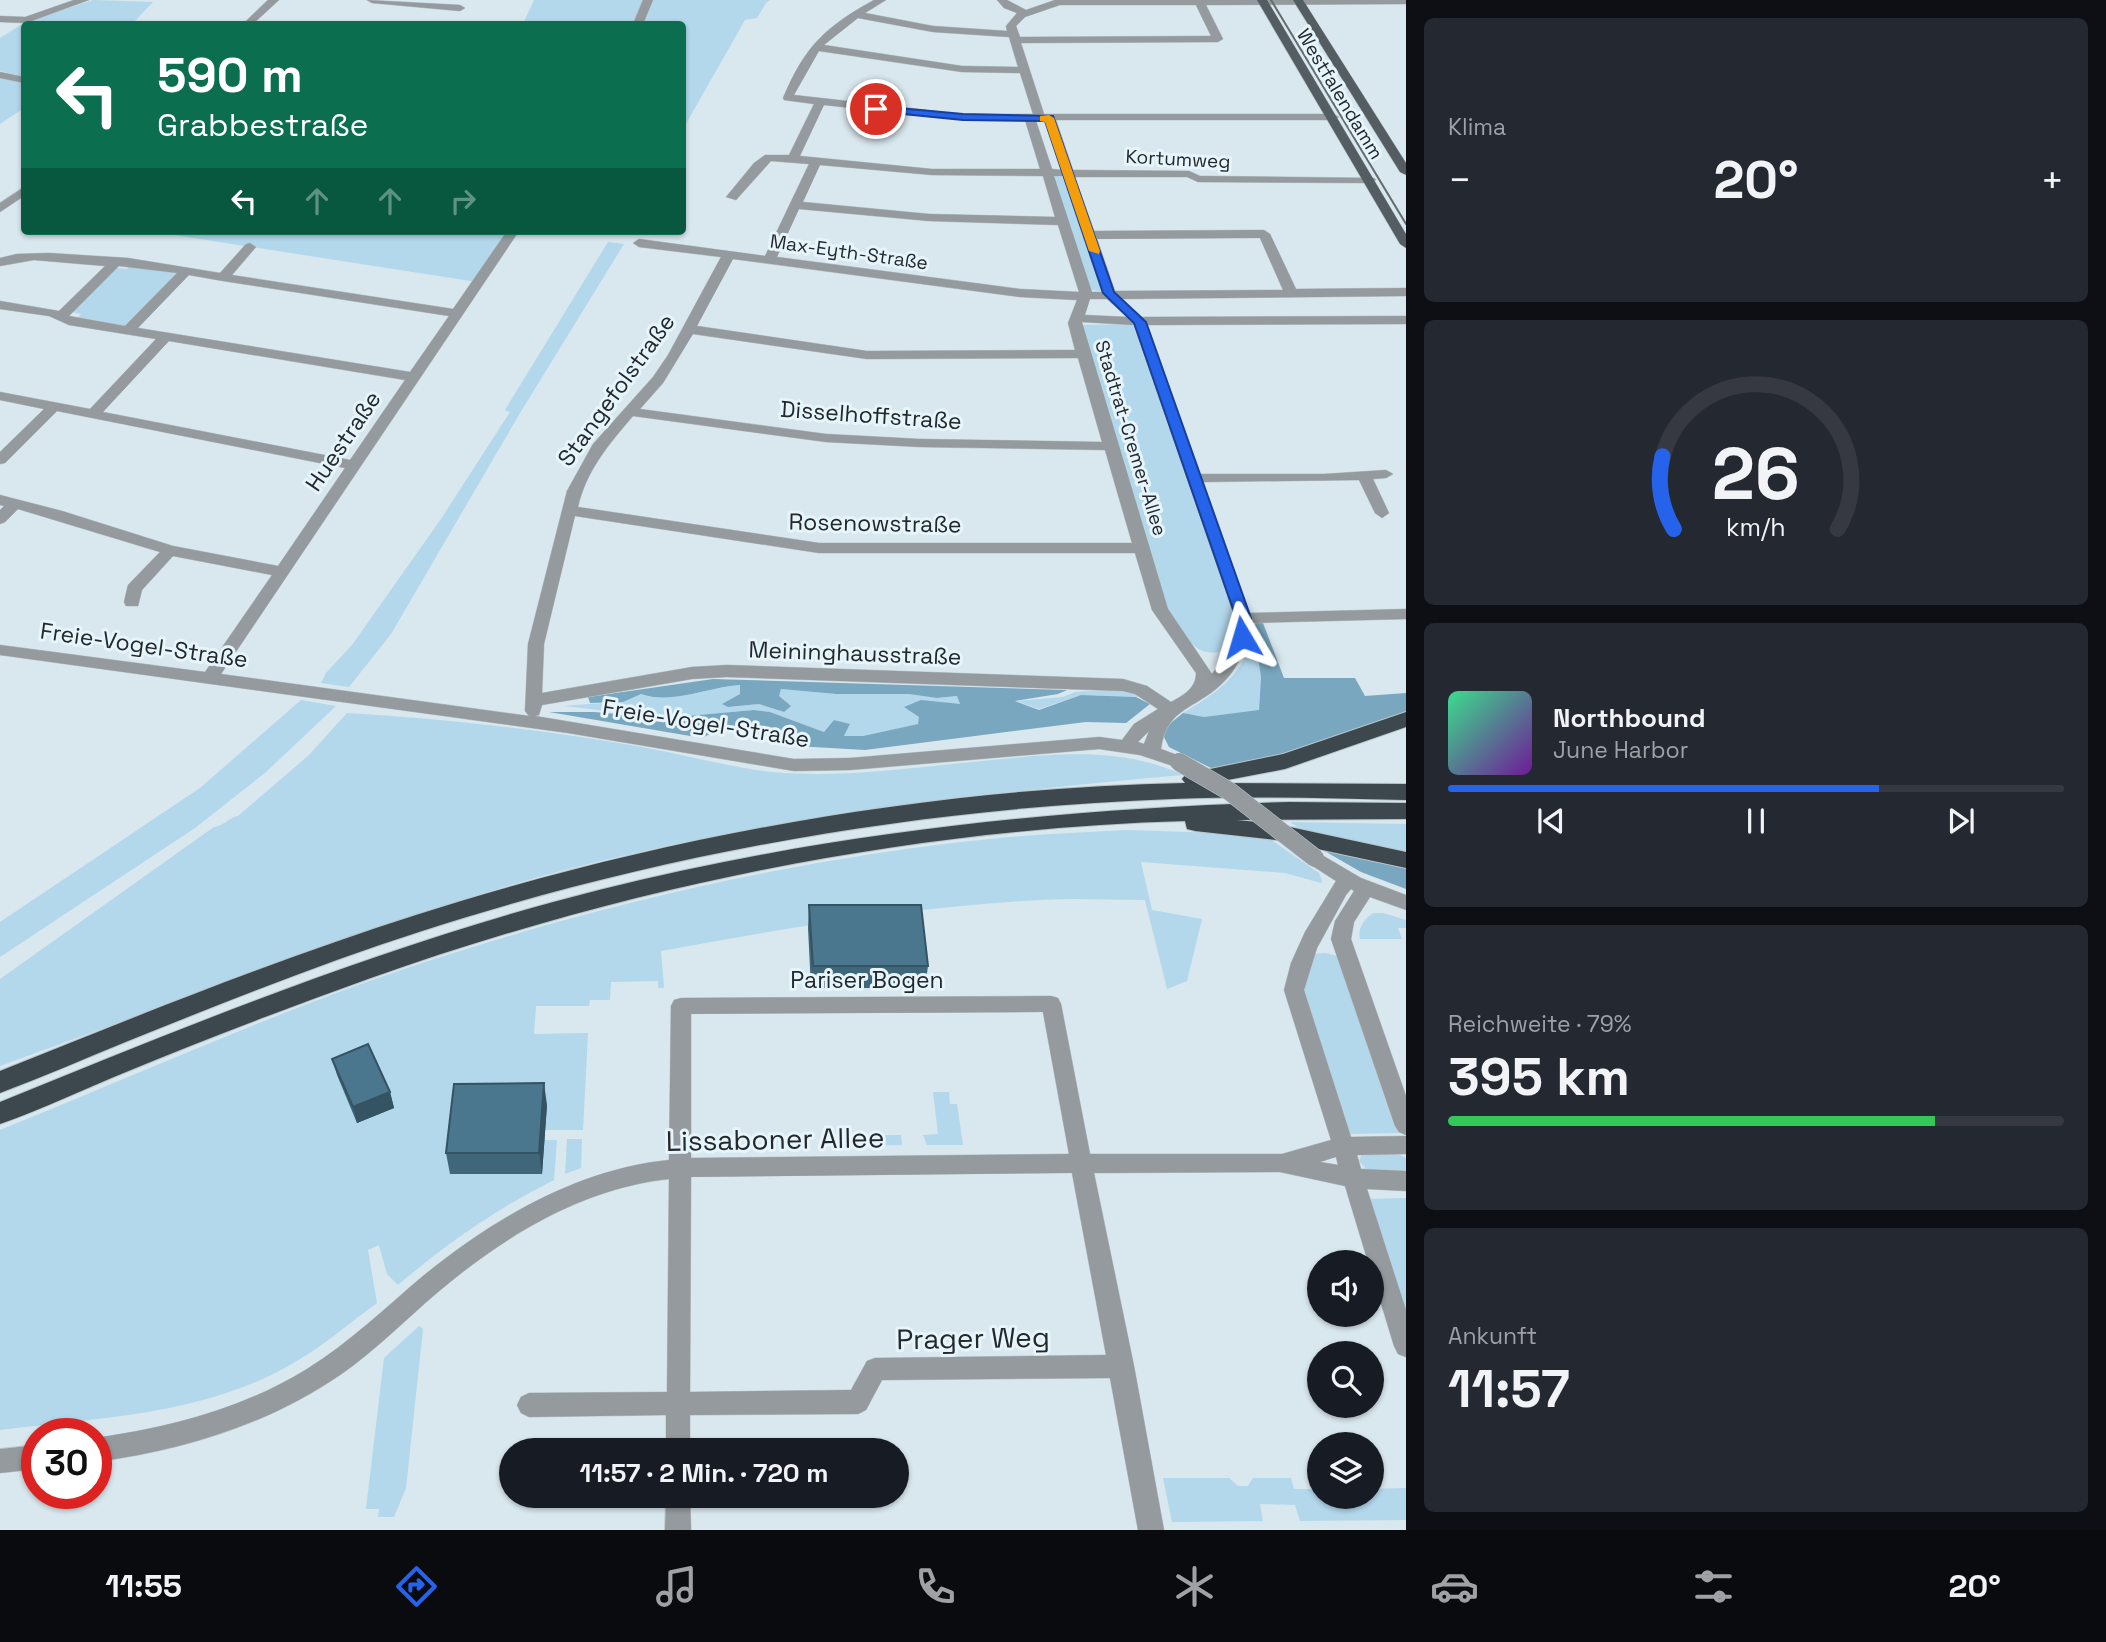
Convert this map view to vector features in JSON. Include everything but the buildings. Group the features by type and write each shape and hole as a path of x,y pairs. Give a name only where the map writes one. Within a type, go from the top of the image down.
{"highway":[{"path":"1004,802 1040,791 1226,774 1295,758 1406,719"},
{"path":"0,1082 288,968 423,923 541,887 747,839 888,815 1004,802 1175,792 1406,792"},
{"path":"0,1112 309,990 398,958 548,912 752,863 863,844 1028,823 1203,810 1406,811"},
{"path":"1028,823 1086,825 1171,822 1230,825 1406,860"}],"main road":[{"name":"Westfalendamm","path":"1262,1 1406,244"},
{"name":"Westfalendamm","path":"1298,1 1405,170"}],"street":[{"path":"0,19 26,20 84,0"},
{"path":"251,21 274,0"},
{"path":"373,0 462,4 455,19"},
{"path":"639,21 649,0"},
{"path":"881,0 832,30 815,47 788,98 936,116 1040,119 1333,117"},
{"path":"1002,0 1007,6 1025,13"},
{"path":"1079,313 1086,294 1048,173 1040,119 1011,26 1025,13 1057,1 1406,1"},
{"path":"855,14 895,23 1014,37 1218,39 1206,1"},
{"path":"815,47 962,69 1023,71"},
{"path":"0,75 21,79"},
{"path":"793,159 820,103"},
{"name":"Stadtrat-Cremer-Allee","path":"1040,119 1068,174 1109,293 1140,322 1243,618"},
{"name":"Kortumweg","path":"732,197 760,162 769,158 932,172 1189,174 1198,179 1370,180"},
{"path":"769,261 816,161"},
{"path":"0,208 21,193"},
{"path":"796,205 877,215 1063,221"},
{"path":"1089,235 1264,234 1291,293"},
{"name":"Huestraße","path":"210,678 510,235"},
{"name":"Max-Eyth-Straße","path":"639,243 1055,296 1109,293 1406,292"},
{"path":"223,276 250,247"},
{"path":"0,262 34,254 128,262 458,314"},
{"name":"Stangefolstraße","path":"530,722 537,645 568,510 582,472 598,447 663,372 728,256"},
{"path":"61,317 115,263"},
{"path":"129,330 186,271"},
{"name":"Max-Eyth-Straße","path":"1055,296 1091,321 1406,320"},
{"path":"0,305 69,321 414,377"},
{"name":"Stadtrat-Cremer-Allee","path":"1079,313 1075,323 1083,354 1160,610 1204,672 1204,681 1194,696"},
{"path":"689,329 867,355 1083,354"},
{"path":"94,414 166,336"},
{"path":"0,396 353,465"},
{"path":"0,460 55,406"},
{"name":"Disselhoffstraße","path":"631,412 848,439 1110,446"},
{"path":"1194,478 1324,478 1386,474"},
{"path":"1364,475 1382,513"},
{"path":"0,519 7,502 57,514 170,550 281,572"},
{"name":"Rosenowstraße","path":"568,510 813,548 1142,548"},
{"path":"132,602 134,589 170,550"},
{"path":"1128,746 1131,738 1153,717 1214,684 1227,671 1242,637 1243,618 1406,614"},
{"name":"Freie-Vogel-Straße","path":"0,650 644,738 794,765 850,764 1084,743 1128,746 1179,762 1218,783 1315,858 1357,884 1406,903"},
{"path":"1190,651 1216,657 1236,653"},
{"name":"Meininghausstraße","path":"534,700 692,673 727,671 1124,685 1141,690 1168,711"},
{"path":"1152,752 1154,737 1168,711"},
{"path":"1357,884 1341,939 1406,1126"},
{"path":"1357,884 1334,896 1297,970 1294,990 1406,1346"},
{"name":"Pariser Bogen","path":"678,1168 681,1006 1051,1004 1083,1166"},
{"name":"Lissaboner Allee","path":"1280,1163 1343,1146 1406,1145"},
{"name":"Lissaboner Allee","path":"112,1447 171,1438 224,1421 287,1394 317,1377 376,1335 447,1270 493,1237 572,1196 636,1174 710,1165 1083,1166 1280,1163 1342,1175 1353,1180 1406,1181"},
{"path":"1083,1166 1152,1530"},
{"path":"678,1168 678,1438"},
{"name":"Prager Weg","path":"677,1404 858,1402 875,1369 1122,1366"},
{"path":"529,1405 677,1404"},
{"path":"0,1461 21,1459"},
{"path":"678,1508 678,1530"}],"shaded area":[{"path":"93,0 153,2 135,21 30,21"},
{"path":"534,0 770,0 757,18 745,20 686,124 686,21 524,21"},
{"path":"21,25 21,76 0,71 0,38"},
{"path":"0,78 21,82 21,110 0,124"},
{"path":"1059,175 1065,178 1101,291 1090,290 1053,177"},
{"path":"175,235 510,235 477,282"},
{"path":"608,242 624,244 520,413 391,634 349,687 321,683 326,673 352,645 441,519 510,412 505,410"},
{"path":"131,265 179,273 126,327 77,319 81,314 71,312 117,268 127,269"},
{"path":"1082,325 1134,326 1236,617 1232,646 1220,651 1210,652 1194,646 1168,612"},
{"path":"1255,623 1263,623 1284,678 1355,678 1365,696 1406,693 1406,714 1301,751 1217,771 1169,747 1163,735 1167,726 1183,713 1204,717 1259,710 1261,677 1256,645 1252,642"},
{"path":"1252,642 1256,645 1261,677 1259,711 1204,717 1183,713 1225,684 1241,666"},
{"path":"713,679 1067,690 1015,701 1039,710 1081,695 1136,697 1150,704 1126,723 1086,722 865,750 796,746 770,736 724,727 702,738 549,712 594,712 665,718 754,710 770,712 824,732 834,720 850,724 844,736 863,736 918,724 919,717 904,707 921,700 960,704 957,696 937,698 909,694 836,694 781,689 779,696 791,706 784,712 759,704 728,707 722,704 740,694 740,685 678,697 641,694 623,702 590,703 588,697"},
{"path":"741,685 740,694 723,704 729,707 759,704 784,712 778,696 781,689 836,694 909,694 937,698 958,696 960,705 919,717 919,724 863,736 844,736 850,725 835,720 824,732 770,712 754,710 665,718 565,706 613,702 641,694 678,697"},
{"path":"1122,689 1143,697 1081,695 1039,709 1016,701 1063,697 1075,692"},
{"path":"301,700 336,706 266,772 195,828 0,957 0,922 200,788"},
{"path":"347,713 565,735 637,746 738,767 796,774 868,772 1075,754 1130,759 1183,775 878,809 726,834 576,867 467,898 396,922 0,1066 0,979 214,827 238,816 309,755"},
{"path":"1290,822 1406,824 1406,852 1300,829"},
{"path":"1126,830 1218,833 1270,839 1319,873 1322,881 1321,883 1285,873 1141,862 1152,910 1202,919 1187,981 1167,989 1145,900 1051,899 990,903 896,913 661,951 664,988 658,988 658,981 611,982 610,1000 590,1000 589,1006 536,1006 534,1034 588,1033 583,1130 545,1130 546,1103 542,1174 544,1140 557,1140 554,1180 511,1203 473,1228 398,1285 387,1274 379,1245 368,1250 377,1303 313,1351 256,1382 221,1395 149,1412 103,1418 21,1418 21,1428 0,1430 0,1130 358,985 552,924 697,887 770,872 917,848 1041,835"},
{"path":"1316,846 1406,867 1406,889 1361,872"},
{"path":"1374,913 1406,920 1406,928 1398,928 1402,939 1360,939 1362,924"},
{"path":"1314,954 1337,956 1404,1133 1347,1134 1301,991"},
{"path":"933,1092 949,1092 950,1104 957,1104 963,1145 927,1145 923,1135 938,1134"},
{"path":"839,1135 901,1135 902,1145 840,1146"},
{"path":"567,1139 582,1139 581,1168 565,1174"},
{"path":"1396,1153 1406,1158 1406,1170 1403,1172 1368,1171 1359,1161 1362,1154"},
{"path":"1406,1198 1406,1320 1368,1199"},
{"path":"419,1326 423,1329 406,1488 394,1517 378,1517 379,1509 366,1509 384,1358"},
{"path":"1163,1478 1229,1478 1238,1486 1248,1486 1253,1478 1291,1478 1294,1489 1307,1489 1307,1509 1384,1509 1384,1489 1406,1488 1406,1520 1300,1521 1295,1505 1260,1504 1263,1521 1172,1522"}],"tram line":[{"path":"1271,0 1406,224"}],"slow traffic":[{"path":"1043,119 1049,118 1095,251"}],"route":[{"path":"876,109 936,116 1049,118 1109,293 1140,322 1243,618 1242,637"}]}
